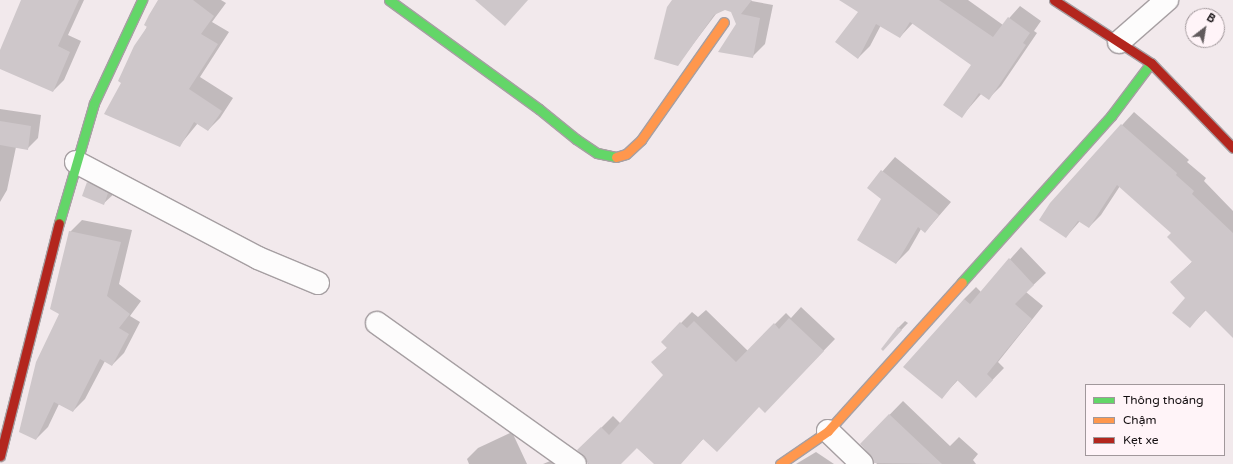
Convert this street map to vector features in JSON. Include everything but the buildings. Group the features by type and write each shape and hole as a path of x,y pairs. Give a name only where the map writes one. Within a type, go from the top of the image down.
{"street":[{"path":"0,456 58,225 94,104 142,0"},
{"path":"389,0 539,109 597,154 612,158 626,154 641,140 724,22"},
{"path":"1054,0 1151,63 1233,148"},
{"path":"1119,42 1168,0"},
{"path":"780,464 828,432 1112,116 1151,63"},
{"path":"76,162 258,258 318,283"},
{"path":"377,322 575,464"},
{"path":"828,432 862,464"}],"traffic: fast":[{"path":"59,223 94,103 142,0"},
{"path":"389,0 539,109 576,139 597,153 616,157"},
{"path":"962,282 1111,116 1151,63"}],"traffic: slow":[{"path":"616,157 626,154 641,140 724,22"},
{"path":"780,464 828,431 962,282"}],"traffic: jam":[{"path":"1054,0 1151,63 1233,148"},
{"path":"0,456 59,223"}]}
